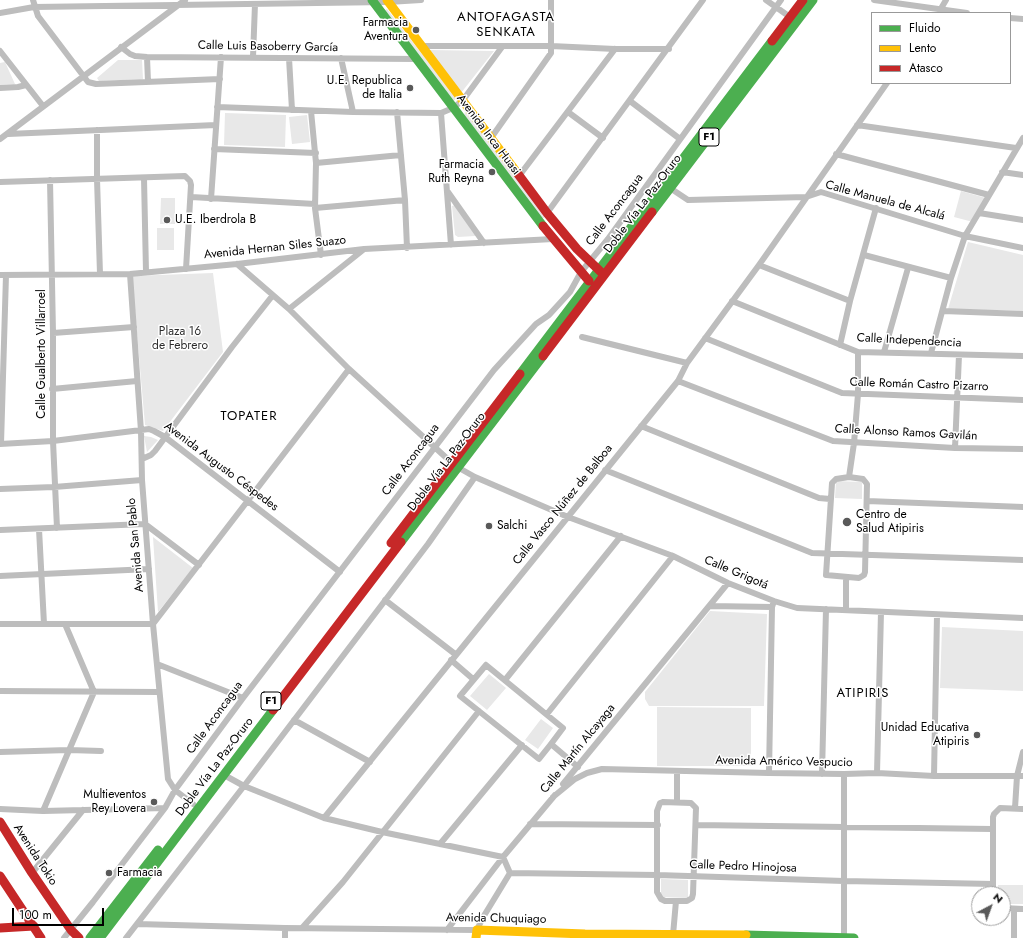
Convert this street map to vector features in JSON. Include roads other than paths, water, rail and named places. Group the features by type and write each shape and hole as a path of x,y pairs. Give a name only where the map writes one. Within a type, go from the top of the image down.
{"main road":[{"name":"Doble Vía La Paz-Oruro","path":"100,938 601,272 803,0"},
{"name":"Doble Vía La Paz-Oruro","path":"90,938 455,465 589,281 601,272 670,188 813,0"},
{"name":"Avenida Inca Huasi","path":"373,1 553,239 589,281"},
{"name":"Avenida Inca Huasi","path":"387,1 549,216 577,249 601,272"},
{"path":"543,226 549,216"},
{"name":"Avenida Tokio","path":"0,822 32,873 71,930 79,938"},
{"path":"0,876 41,938"},
{"path":"0,928 34,926"},
{"name":"Avenida Chuquiago","path":"476,934 854,938"}],"street":[{"path":"174,0 178,5"},
{"path":"0,139 185,0"},
{"path":"0,13 34,3 147,3 178,5 421,0"},
{"path":"490,138 551,53 551,0"},
{"path":"549,216 603,138 703,0"},
{"path":"766,0 790,18"},
{"name":"Calle Aconcagua","path":"64,938 165,808 175,790 243,698 494,370 536,324 549,314 570,292 580,272 608,240 781,0"},
{"path":"874,0 954,12"},
{"path":"939,11 946,0"},
{"path":"34,3 38,16 88,82 96,84 220,79"},
{"path":"252,57 255,4"},
{"path":"1011,18 1023,19"},
{"path":"421,46 551,46 616,49 668,49"},
{"name":"Calle Luis Basoberry García","path":"121,47 135,56 147,57 417,59"},
{"path":"218,107 311,111 442,113 453,108 463,100 502,47"},
{"path":"520,176 616,49"},
{"path":"0,51 2,59 43,106"},
{"path":"147,57 148,82"},
{"path":"211,199 221,57"},
{"path":"289,58 292,110"},
{"path":"341,58 353,112"},
{"name":"Calle Vasco Núñez de Balboa","path":"324,818 678,381 687,363 759,265 886,84"},
{"path":"0,88 22,87 26,85"},
{"path":"630,101 680,139"},
{"path":"311,111 316,153 315,206 321,255"},
{"path":"397,112 405,200 407,248"},
{"path":"568,112 603,138"},
{"path":"442,113 451,245"},
{"path":"0,134 216,125"},
{"path":"857,125 1016,148"},
{"path":"97,130 100,274"},
{"path":"931,353 951,278 966,236 1023,138"},
{"path":"214,149 316,153"},
{"path":"836,154 989,195"},
{"path":"316,163 401,156"},
{"path":"1002,172 1023,175"},
{"path":"0,182 185,176 190,181 191,185 186,269"},
{"path":"144,178 146,272"},
{"name":"Calle Gualberto Villarroel","path":"50,180 53,334 53,441 57,528"},
{"name":"Calle Manuela de Alcalá","path":"670,188 688,200 806,197 821,192 966,236 1023,248"},
{"path":"447,190 484,243"},
{"path":"191,197 315,206 405,200"},
{"path":"840,345 850,301 876,208"},
{"path":"979,213 1023,220"},
{"name":"Avenida Hernan Siles Suazo","path":"3,275 130,274 237,264 364,249 407,248 553,239"},
{"path":"289,309 364,249"},
{"path":"864,255 908,268 951,278"},
{"name":"Calle Grigotá","path":"237,264 289,309 349,369 434,448 455,465 475,477 568,517 673,556 728,583 774,601 797,608 1023,618"},
{"path":"759,265 850,301"},
{"path":"884,352 908,268"},
{"name":"Avenida San Pablo","path":"130,274 141,431 145,524 168,779 175,790 193,804"},
{"path":"0,444 3,275"},
{"path":"142,459 151,455 165,438 232,347 273,295"},
{"name":"Calle Independencia","path":"732,301 858,352 1023,356"},
{"path":"943,311 1023,314"},
{"path":"53,334 134,327"},
{"path":"582,337 687,363"},
{"name":"Calle Román Castro Pizarro","path":"705,338 842,393 1023,400"},
{"path":"849,478 854,443 858,394 858,352"},
{"path":"955,448 959,355"},
{"path":"0,624 153,624 349,369"},
{"path":"52,389 137,381"},
{"name":"Calle Alonso Ramos Gavilán","path":"678,381 833,441 955,448 1023,449"},
{"path":"641,426 819,498 830,499"},
{"name":"Avenida Augusto Céspedes","path":"0,444 53,441 148,429 154,431 340,572"},
{"path":"606,470 812,553 1023,560"},
{"path":"126,938 244,786 432,538 475,477"},
{"path":"838,478 860,478 865,481 867,488 866,554 864,575 859,578 826,576 830,499 834,480 838,478"},
{"path":"0,489 54,487 142,480"},
{"path":"867,501 1023,507"},
{"path":"0,530 145,524 199,565"},
{"path":"39,529 44,624"},
{"path":"505,680 621,536"},
{"path":"547,714 673,556"},
{"path":"0,576 149,569"},
{"path":"846,577 846,610"},
{"name":"Calle Martín Alcayaga","path":"446,930 503,857 728,583"},
{"path":"385,600 453,657 473,679"},
{"path":"769,773 772,607 774,601"},
{"path":"710,606 772,607"},
{"path":"822,774 826,610"},
{"path":"877,773 881,612"},
{"path":"934,776 937,615"},
{"path":"43,811 94,692 65,624"},
{"path":"157,664 243,698"},
{"path":"486,665 563,728 539,759 460,696 473,679 486,665"},
{"path":"0,691 159,692"},
{"path":"302,928 343,882 479,711"},
{"path":"294,720 370,762"},
{"path":"551,744 578,767"},
{"path":"440,844 522,745"},
{"path":"0,752 69,750 101,751"},
{"path":"1015,808 1023,752"},
{"name":"Avenida Américo Vespucio","path":"553,797 575,779 587,772 602,769 822,774 877,773 934,776 1020,776"},
{"path":"677,771 677,802"},
{"path":"844,774 844,938"},
{"path":"224,775 244,786 324,818 382,832 503,857 510,873 482,919 476,934"},
{"path":"660,803 690,803 696,808 692,898 687,901 665,901 658,896 658,825 657,811 660,803"},
{"path":"0,809 43,811 165,808"},
{"path":"992,884 993,817 997,810 1004,808 1023,809"},
{"path":"32,873 83,810"},
{"path":"530,824 658,825"},
{"path":"696,825 992,829"},
{"name":"Calle Pedro Hinojosa","path":"510,873 657,875 992,884"},
{"path":"674,935 676,901"},
{"path":"1011,909 1023,909"},
{"path":"1014,909 1014,938"},
{"name":"Avenida Chuquiago","path":"137,924 446,930 476,934"},
{"path":"285,928 285,938"}],"place":[{"name":"Farmacia Aventura","path":"416,30"},
{"name":"U.E. Republica de Italia","path":"410,88"},
{"name":"Farmacia Ruth Reyna","path":"492,172"},
{"name":"U.E. Iberdrola B","path":"167,220"},
{"name":"Centro de Salud Atipiris","path":"847,522"},
{"name":"Salchi","path":"489,526"},
{"name":"Unidad Educativa Atipiris","path":"977,735"},
{"name":"Multieventos Rey Lovera","path":"154,802"},
{"name":"Farmacia","path":"109,873"}],"district":[{"name":"ANTOFAGASTA SENKATA","path":"506,26"},
{"name":"TOPATER","path":"249,417"},
{"name":"ATIPIRIS","path":"863,694"}],"park label":[{"name":"Plaza 16 de Febrero","path":"180,339"}]}
